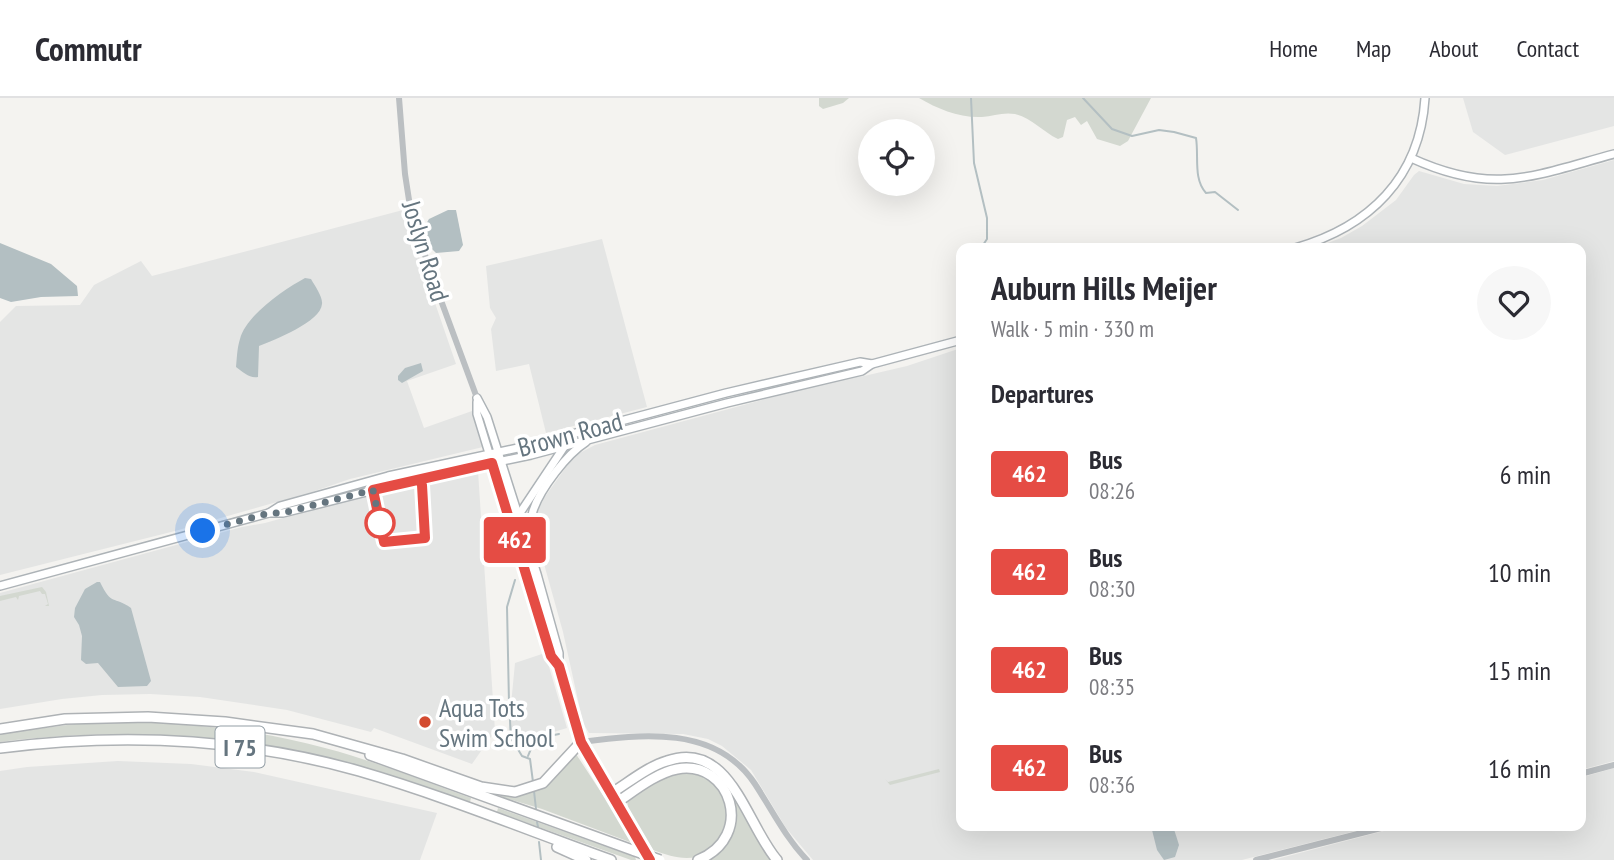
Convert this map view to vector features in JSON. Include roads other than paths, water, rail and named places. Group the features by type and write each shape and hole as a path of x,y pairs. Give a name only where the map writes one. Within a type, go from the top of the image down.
{"highway":[{"name":"I 75","path":"0,729 65,719 148,716 225,722 286,732 355,750 480,790 504,803 660,860"},
{"name":"I 75","path":"0,748 85,740 129,740 215,744 281,754 357,771 472,808 611,860"},
{"path":"480,790 523,792 543,783 581,742"},
{"path":"610,794 668,760 690,757 699,759 714,765 724,774 761,839 777,860"},
{"path":"616,803 674,770 687,768 713,778 723,788 732,815 729,831 720,846 698,860"},
{"path":"525,830 536,838 586,860"}],"main road":[{"path":"1310,243 1331,236 1362,218 1389,192 1411,158 1421,130 1425,98"},
{"path":"1411,158 1458,176 1498,180 1534,176 1614,154"},
{"name":"Brown Road","path":"0,586 269,513 283,513 502,461 693,411 862,371 872,364 956,341"},
{"name":"Brown Road","path":"269,513 280,506 370,481 499,452 750,387 860,362 872,364"},
{"path":"844,366 844,375"},
{"path":"693,411 694,405 737,394 750,387"},
{"name":"Joslyn Road","path":"477,398 487,417 519,514 559,653 559,666 581,742 650,860"},
{"name":"Joslyn Road","path":"477,398 477,414 513,533 551,656 559,666"},
{"path":"513,533 513,525 519,514 565,445 579,432"},
{"path":"529,548 531,520 536,504 566,458 593,438"},
{"path":"373,490 379,482 431,470 442,464"},
{"path":"370,481 373,490"},
{"path":"319,504 340,493 366,486 370,481"}],"street":[{"name":"Joslyn Road","path":"399,98 411,214 477,398"},
{"path":"581,742 675,737 692,739 721,751 746,771 782,829 807,860"},
{"path":"1586,772 1614,765"},
{"path":"1256,860 1370,831"}],"waterway":[{"path":"971,98 974,163 987,218 987,239 984,243"},
{"path":"1083,98 1112,129 1132,136 1159,130 1196,138 1198,174 1202,187 1206,193 1215,192 1238,210"},
{"path":"515,580 507,607 511,738 522,756 530,759 533,782"},
{"path":"528,756 539,740 559,734"},
{"path":"534,791 536,809"},
{"path":"537,822 538,827"},
{"path":"539,842 541,860"}],"place":[{"name":"Aqua Tots Swim School","path":"425,722"}]}
